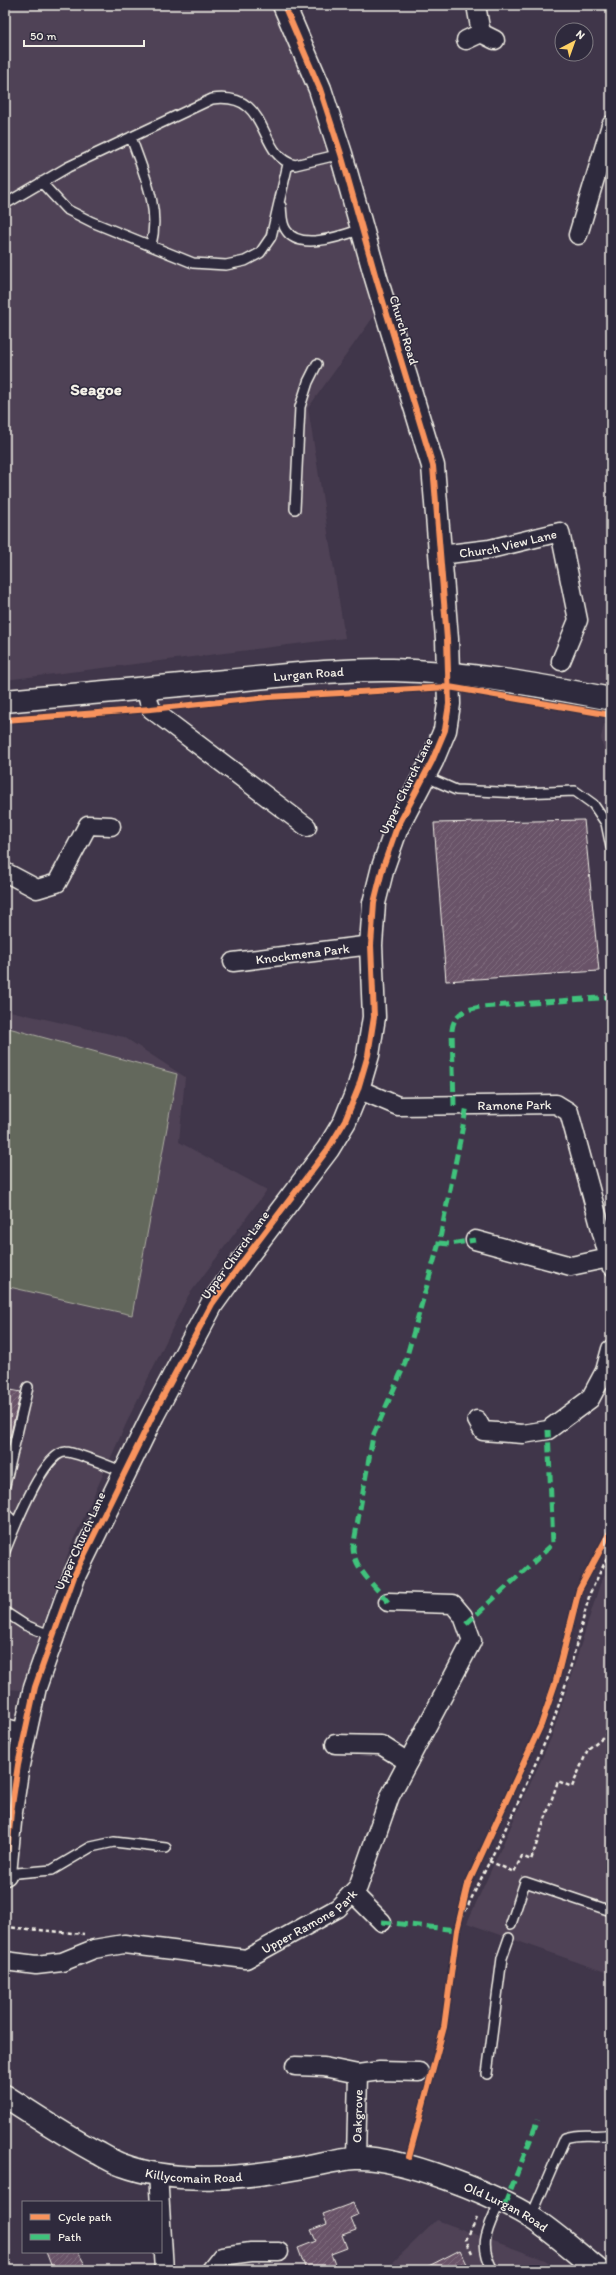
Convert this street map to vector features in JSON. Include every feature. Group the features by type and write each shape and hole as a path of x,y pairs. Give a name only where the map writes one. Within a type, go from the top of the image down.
{"street":[{"name":"Church Road","path":"284,5 320,90 341,154 433,466 448,673"},
{"path":"476,5 481,38"},
{"path":"578,235 611,125"},
{"name":"Church View Lane","path":"440,555 490,549 560,532 578,620 562,661"},
{"name":"Lurgan Road","path":"5,701 349,671 393,670 448,673 512,680 611,699"},
{"name":"Upper Church Lane","path":"5,1874 8,1812 15,1731 35,1687 75,1574 124,1472 212,1304 328,1149 345,1121 358,1089 368,1055 374,1017 371,945 374,903 383,867 396,830 424,776 445,730 449,704 448,673"},
{"path":"145,688 151,708 307,827"},
{"path":"5,872 38,889 57,883 88,825 111,826"},
{"name":"Knockmena Park","path":"233,962 371,945"},
{"name":"Ramone Park","path":"358,1089 398,1106 556,1104 569,1112 610,1262 571,1266 475,1240"},
{"path":"477,1420 483,1431 523,1434 548,1430 590,1399 605,1371 611,1349"},
{"name":"Upper Ramone Park","path":"5,1961 36,1965 62,1962 94,1949 124,1944 246,1959 338,1908 358,1887 390,1796 472,1641 464,1616 453,1604 388,1602"},
{"path":"335,1744 381,1745 408,1762"},
{"path":"353,1893 382,1922"},
{"name":"Oakgrove","path":"295,2066 324,2067 358,2074 380,2071 419,2072"},
{"name":"Oakgrove","path":"356,2158 358,2074"},
{"name":"Killycomain Road","path":"5,2096 68,2137 122,2165 158,2174 199,2177 247,2177 356,2158 401,2164"},
{"name":"Old Lurgan Road","path":"401,2164 500,2201 531,2218 598,2270"},
{"path":"158,2174 159,2201"},
{"path":"162,2249 164,2270"},
{"path":"211,2270 222,2256 251,2252 279,2252"}],"lane":[{"path":"5,204 41,182 212,99 223,98 236,100 249,107 261,121 274,150 288,164 294,165 341,154"},
{"path":"131,137 153,202 155,229 151,245"},
{"path":"41,182 66,209 92,222 193,263 226,265 245,262 260,253 271,237 288,164"},
{"path":"280,198 283,224 286,231 293,238 305,241 324,240 362,229"},
{"path":"295,508 300,407 308,382 317,364"},
{"path":"424,776 456,790 520,794 576,791 593,804 606,823 611,847"},
{"path":"5,1485 28,1387"},
{"path":"5,1551 16,1524 44,1469 54,1456 66,1452 124,1472"},
{"path":"5,1513 16,1524"},
{"path":"5,1612 25,1625 52,1636"},
{"path":"5,1874 52,1870 91,1847 114,1842 166,1848"},
{"path":"511,1924 525,1882 611,1911"},
{"path":"487,2074 502,1958 509,1938"},
{"path":"531,2218 565,2138 578,2134 600,2136 611,2134"},
{"path":"493,2270 486,2258 484,2243 500,2201"}],"path":[{"path":"458,1927 550,1730 567,1680 590,1593 611,1550"},
{"path":"611,1705 611,1711"},
{"path":"489,1861 514,1872 522,1856 531,1860 558,1781 572,1787 588,1750 608,1733 611,1728"},
{"path":"458,1927 467,1891"},
{"path":"5,1927 92,1934"}],"shaded area":[{"path":"5,5 274,5 313,94 374,316 308,408 345,638 5,680"},
{"path":"604,724 611,725 611,808 608,807 607,764 601,738"},
{"path":"5,1010 124,1037 185,1077 179,1142 267,1190 188,1296 131,1413 71,1545 21,1690 5,1689"},
{"path":"5,1027 177,1074 132,1315 5,1286"},
{"path":"611,1564 611,1974 467,1923 552,1736 600,1584"},
{"path":"437,2220 545,2260 559,2270 385,2270"}],"building":[{"path":"584,820 599,971 446,981 434,823"},
{"path":"5,1389 21,1392 10,1437 5,1437"},
{"path":"353,2203 358,2215 351,2218 356,2230 342,2235 347,2248 331,2254 337,2270 306,2270 298,2248 316,2241 311,2230 327,2224 323,2214"},
{"path":"460,2250 470,2270 421,2270"},
{"path":"46,2253 79,2253 88,2270 53,2270"}],"marked path":[{"path":"454,1106 452,1030 455,1020 461,1013 480,1007 611,997"},
{"path":"388,1602 361,1570 354,1556 353,1548 373,1436 404,1366 439,1243 467,1106"},
{"path":"439,1243 450,1244 475,1240"},
{"path":"466,1624 553,1544 548,1430"},
{"path":"382,1922 457,1930"},
{"path":"505,2204 538,2120"}],"cycle path":[{"path":"5,1874 11,1812 18,1765 35,1687 75,1574 153,1415 212,1304 328,1149 345,1121 358,1089 368,1055 374,1017 371,945 374,903 383,867 396,830 432,761 445,730 449,704 447,639 433,466 376,278 341,154 320,89 284,5"},
{"path":"5,720 151,709 268,697 449,687 611,715"},
{"path":"409,2157 444,2027 457,1930 468,1884 541,1725 556,1681 579,1590 611,1530"}],"district":[{"name":"Seagoe","path":"96,389"}]}
